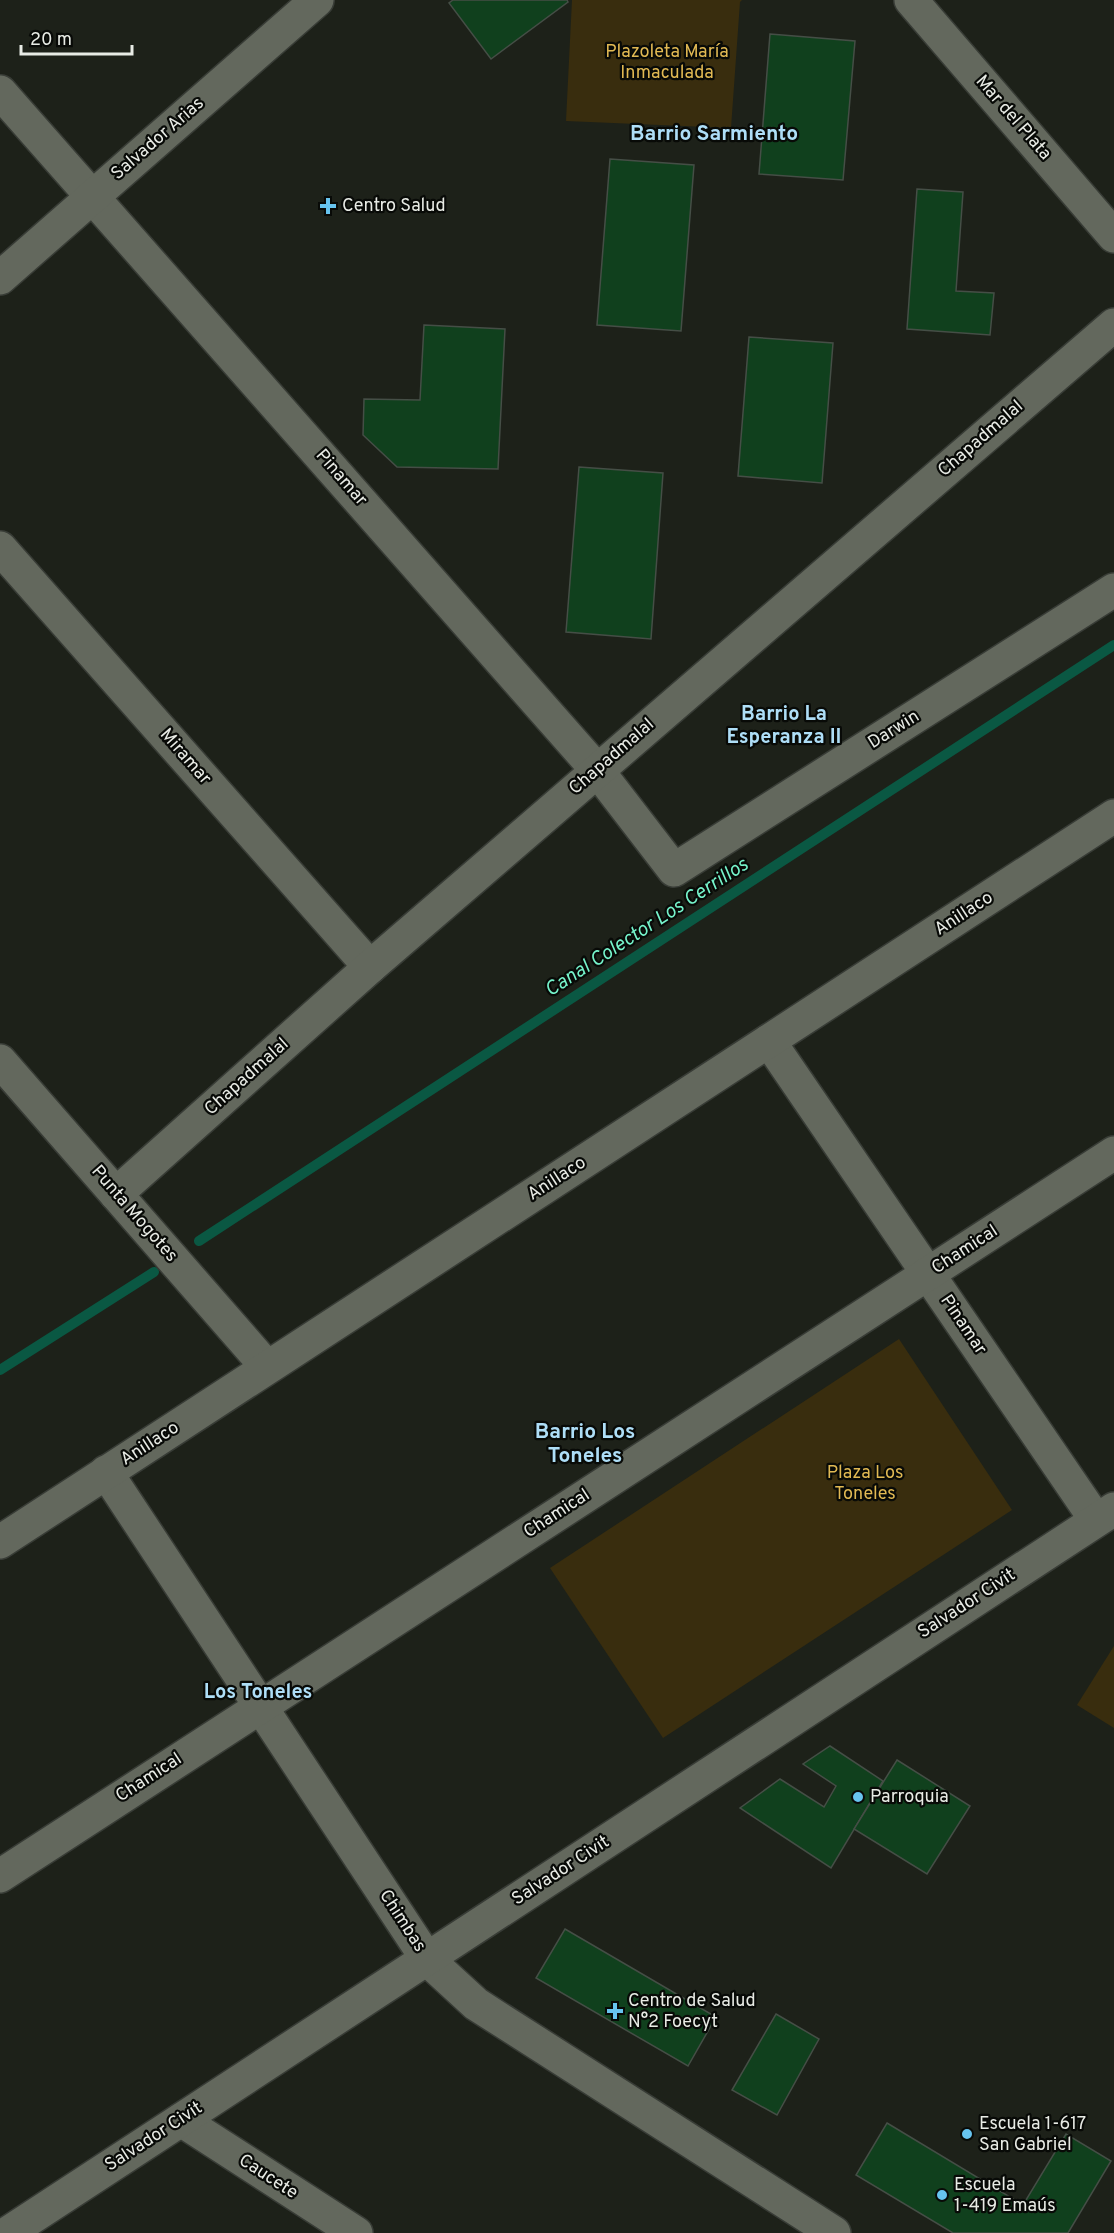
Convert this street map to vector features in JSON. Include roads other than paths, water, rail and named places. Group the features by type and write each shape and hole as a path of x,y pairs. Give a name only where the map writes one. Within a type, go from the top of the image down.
{"street":[{"name":"Salvador Arias","path":"0,278 316,0"},
{"name":"Mar del Plata","path":"911,0 1114,236"},
{"name":"Pinamar","path":"0,92 597,770 674,870"},
{"name":"Chapadmalal","path":"116,1194 370,967 1114,325"},
{"name":"Miramar","path":"0,548 370,967"},
{"name":"Darwin","path":"674,870 1114,590"},
{"name":"Anillaco","path":"0,1542 1114,816"},
{"name":"Pinamar","path":"769,1041 928,1273 1105,1514"},
{"name":"Punta Mogotes","path":"0,1061 267,1367"},
{"name":"Chamical","path":"0,1876 260,1705 1114,1153"},
{"name":"Chimbas","path":"106,1472 427,1959 476,2004 834,2233"},
{"name":"Salvador Civit","path":"8,2233 1105,1514"},
{"name":"Caucete","path":"181,2120 356,2233"}],"waterway":[{"name":"Canal Colector Los Cerrillos","path":"199,1241 1114,645"},
{"name":"Canal Colector Los Cerrillos","path":"0,1370 154,1272"}],"place":[{"name":"Centro Salud","path":"328,206"},
{"name":"Parroquia","path":"858,1797"},
{"name":"Centro de Salud N°2 Foecyt","path":"615,2011"},
{"name":"Escuela 1-617 San Gabriel","path":"967,2134"},
{"name":"Escuela 1-419 Emaús","path":"942,2195"}],"district":[{"name":"Barrio Sarmiento","path":"714,134"},
{"name":"Barrio La Esperanza II","path":"784,726"},
{"name":"Barrio Los Toneles","path":"585,1444"},
{"name":"Los Toneles","path":"258,1693"}],"park label":[{"name":"Plazoleta María Inmaculada","path":"667,62"},
{"name":"Plaza Los Toneles","path":"865,1483"}]}
